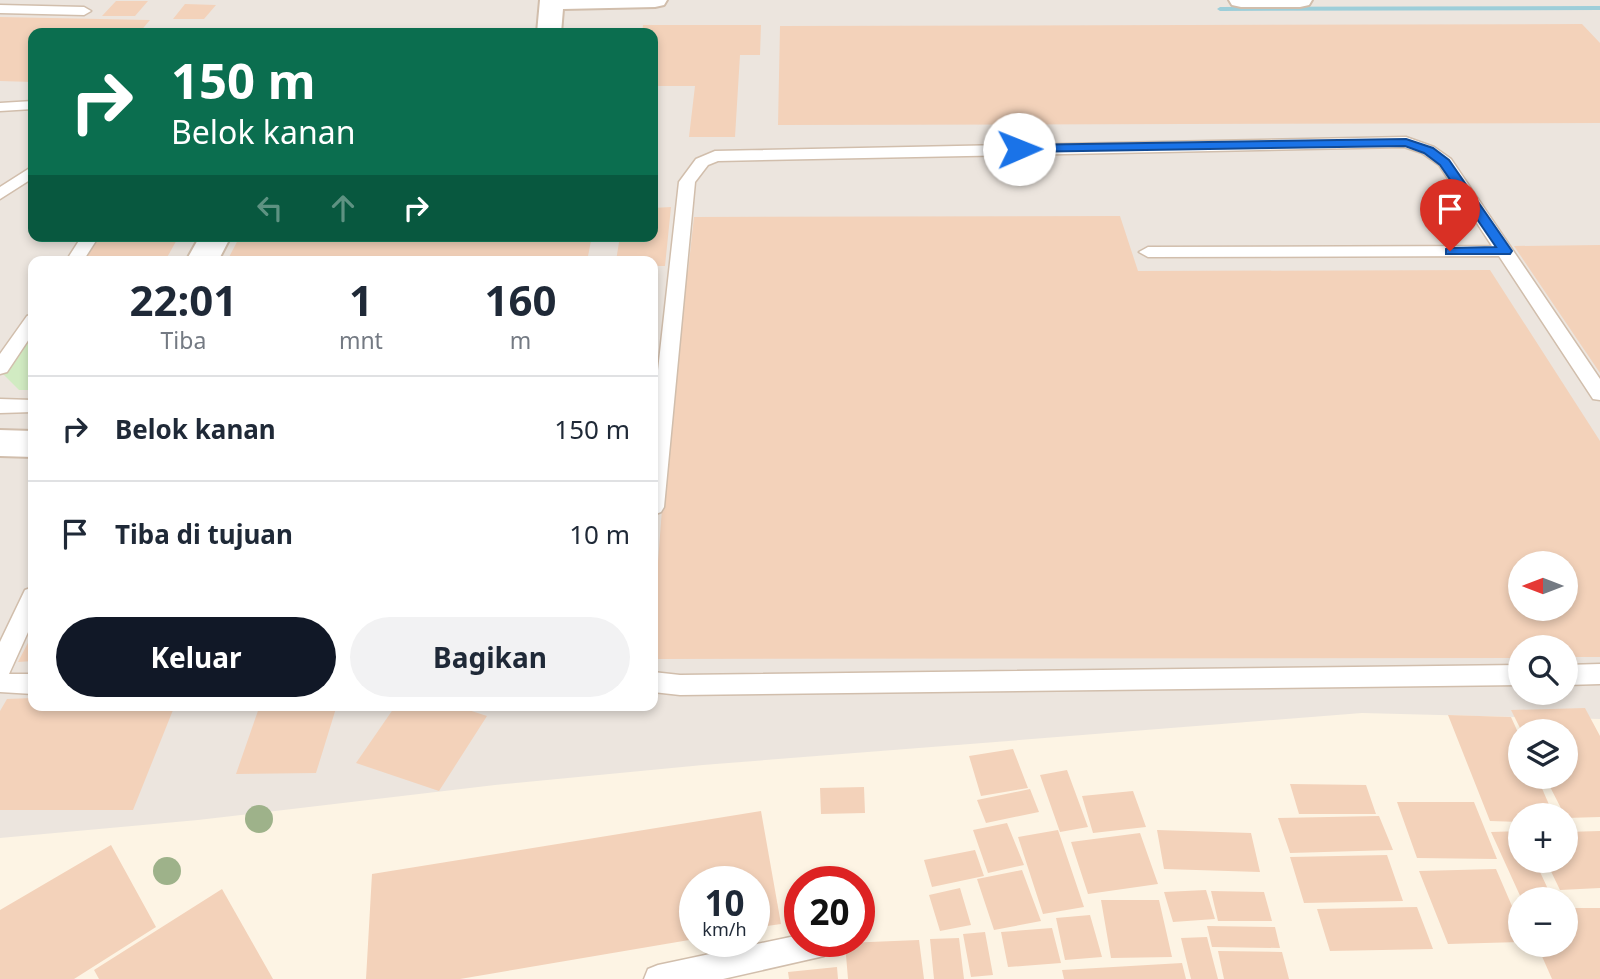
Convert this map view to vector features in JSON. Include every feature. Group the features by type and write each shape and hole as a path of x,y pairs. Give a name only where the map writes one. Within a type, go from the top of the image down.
{"street":[{"path":"549,28 551,1 655,0"},
{"path":"1241,0 1300,0"},
{"path":"0,443 28,444"}],"lane":[{"path":"0,9 84,11"},
{"path":"0,107 28,106"},
{"path":"658,459 687,183 702,162 715,156 1406,142 1429,150 1445,162 1600,394"},
{"path":"0,194 28,174"},
{"path":"1148,252 1505,251"},
{"path":"0,368 28,327"},
{"path":"0,406 28,406"},
{"path":"0,668 28,607"},
{"path":"1578,674 1600,674"},
{"path":"658,683 680,685 1508,675"},
{"path":"0,681 6,684 28,684"},
{"path":"657,979 784,952"}],"shaded area":[{"path":"0,0 1600,0 1600,719 1362,713 703,765 495,785 198,820 0,838"}],"green space":[{"path":"28,333 28,390 19,390 3,374"}],"building":[{"path":"116,1 148,1 135,16 102,16"},
{"path":"185,4 216,5 204,19 173,19"},
{"path":"0,17 150,20 143,28 28,28 28,82 0,81"},
{"path":"1582,24 1600,43 1600,123 778,125 780,26"},
{"path":"643,25 761,25 760,55 740,55 735,137 689,137 695,86 658,86 658,28 643,28"},
{"path":"671,207 665,266 658,266 658,256 617,256 619,242 658,242 658,208"},
{"path":"1120,216 1138,271 1490,270 1600,441 1600,657 1578,657 1578,635 1508,635 1508,658 658,659 658,562 680,272 688,272 694,217"},
{"path":"96,242 176,242 168,256 87,256"},
{"path":"237,242 591,242 588,256 230,256"},
{"path":"1600,245 1600,373 1514,246"},
{"path":"28,643 28,661 18,662"},
{"path":"28,698 28,711 173,711 133,810 0,810 0,711 7,699"},
{"path":"1585,708 1600,736 1600,817 1578,818 1578,803 1558,803 1551,789 1578,789 1578,719 1516,719 1511,710"},
{"path":"258,711 335,711 316,773 236,774"},
{"path":"392,711 472,711 487,716 439,791 356,763"},
{"path":"1448,715 1511,717 1512,719 1508,719 1508,789 1542,789 1548,803 1508,803 1508,822 1490,821"},
{"path":"1013,749 1028,788 981,796 969,756"},
{"path":"1067,770 1088,827 1060,832 1040,775"},
{"path":"1290,784 1366,785 1376,814 1299,814"},
{"path":"864,787 865,813 821,814 820,788"},
{"path":"1030,789 1039,812 986,823 977,800"},
{"path":"1133,791 1146,827 1093,833 1082,796"},
{"path":"1397,802 1474,802 1497,859 1417,858"},
{"path":"761,811 781,924 770,926 770,866 679,866 679,942 460,979 366,979 372,874"},
{"path":"1379,816 1393,850 1290,853 1278,818"},
{"path":"1007,823 1024,865 988,873 973,830"},
{"path":"1058,830 1084,907 1043,914 1018,837"},
{"path":"1157,830 1251,833 1260,872 1164,869"},
{"path":"1508,831 1508,869 1491,832"},
{"path":"1600,831 1600,888 1559,887 1552,873 1578,873 1578,832"},
{"path":"1140,833 1158,884 1088,894 1071,842"},
{"path":"111,845 156,927 74,979 0,979 0,910"},
{"path":"975,850 984,876 932,887 924,860"},
{"path":"1387,855 1403,901 1304,903 1290,857"},
{"path":"1496,869 1508,897 1508,942 1448,944 1419,871"},
{"path":"1022,870 1041,921 994,930 977,879"},
{"path":"1510,873 1541,873 1547,887 1516,887"},
{"path":"960,888 971,925 940,931 929,895"},
{"path":"222,889 273,979 99,979 94,970"},
{"path":"1206,890 1215,919 1173,922 1164,892"},
{"path":"1211,891 1264,892 1272,921 1218,921"},
{"path":"1101,900 1159,900 1172,957 1111,958"},
{"path":"1417,907 1433,949 1330,951 1317,909"},
{"path":"1578,908 1600,908 1600,979 1552,979 1542,957 1578,957"},
{"path":"1090,915 1102,957 1065,960 1056,918"},
{"path":"1207,926 1275,927 1280,948 1212,947"},
{"path":"1052,928 1061,963 1008,967 1001,932"},
{"path":"985,932 993,975 971,977 963,934"},
{"path":"1207,937 1218,979 1191,979 1181,938"},
{"path":"959,938 964,979 934,979 930,939"},
{"path":"919,940 924,979 848,979 846,957 875,957 875,942"},
{"path":"1218,951 1282,952 1289,979 1224,979"},
{"path":"1182,963 1186,979 1064,979 1062,970"},
{"path":"837,967 838,979 789,979 788,972"}],"waterway":[{"path":"1220,9 1600,8"}],"route":[{"path":"1019,149 1406,142 1429,150 1445,162 1505,251 1450,251"}]}
